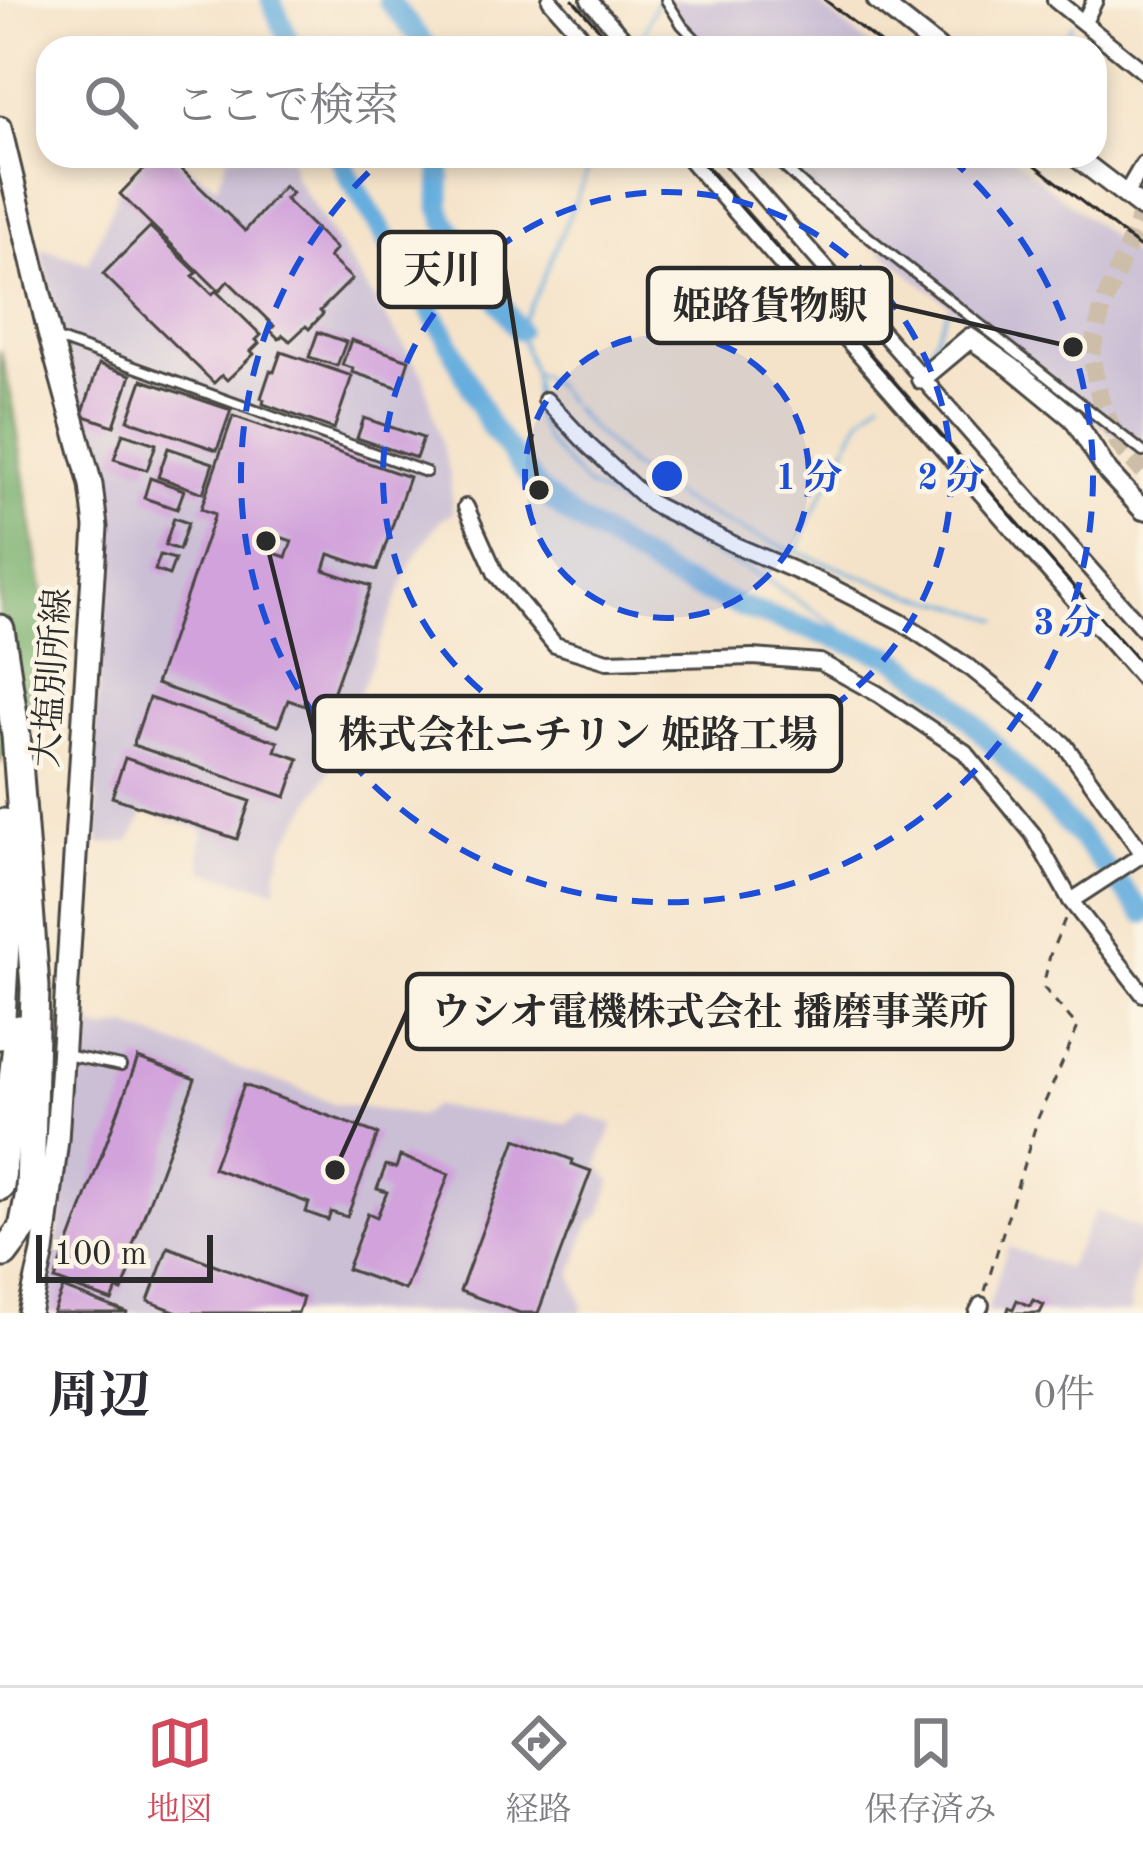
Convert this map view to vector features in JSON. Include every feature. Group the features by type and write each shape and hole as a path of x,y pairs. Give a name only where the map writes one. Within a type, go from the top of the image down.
{"highway":[{"path":"0,628 16,735 14,846 0,1035"},
{"path":"0,772 34,987 32,1159 26,1218 18,1238 4,1253"},
{"path":"0,938 14,846"},
{"path":"0,1186 22,992 14,846"}],"main road":[{"name":"大塩別所線","path":"0,128 92,485 96,527 63,1055 50,1200 29,1313"}],"street":[{"path":"550,0 582,36"},
{"path":"589,0 621,36"},
{"path":"877,0 923,36"},
{"path":"1054,0 1100,36"},
{"path":"1077,18 1095,0"},
{"path":"1107,42 1143,70"},
{"path":"1125,195 1143,164"},
{"path":"697,168 1143,679"},
{"path":"737,168 1143,629"},
{"path":"1090,168 1143,208"},
{"path":"921,379 970,338 1073,418 1108,472 1143,510"},
{"path":"546,400 651,503 901,622 973,670 1064,745 1140,856 1076,899"},
{"path":"466,507 496,574 555,645 607,661 753,657 820,662 965,752 1033,834 1143,994"}],"lane":[{"path":"666,0 693,36"},
{"path":"785,168 1143,452"},
{"path":"50,336 426,472"},
{"path":"63,1055 121,1066"}],"path":[{"path":"979,1309 1038,1118 1078,1027 1043,987 1050,955 1076,899"}],"shaded area":[{"path":"660,0 813,0 858,36 685,36"},
{"path":"136,168 190,168 217,186 224,168 294,168 292,173 423,375 450,474 453,513 441,519 411,563 329,772 284,846 276,890 203,871 203,830 144,812 130,842 99,844 94,755 105,519 41,248 88,263 115,194"},
{"path":"775,168 1025,168 1143,262 1143,458"},
{"path":"76,1021 103,1030 126,1026 331,1103 420,1116 433,1106 567,1124 580,1114 613,1124 598,1165 612,1180 600,1216 590,1222 572,1274 583,1306 580,1313 44,1313 64,1199"},
{"path":"1096,1210 1143,1231 1131,1313 986,1313 1008,1247 1067,1269"}],"green space":[{"path":"0,350 13,404 50,646 0,764"}],"building":[{"path":"145,168 180,168 245,231 284,186 292,193 285,199 336,249 329,257 352,279 309,329 306,326 290,341 283,335 279,339 270,330 274,326 228,281 219,291 120,194"},
{"path":"150,227 197,273 193,276 212,294 216,291 261,335 251,351 254,354 227,380 222,375 214,383 103,274"},
{"path":"318,332 346,342 337,366 309,357"},
{"path":"351,340 409,360 400,388 342,365"},
{"path":"281,352 352,376 334,429 263,404 270,371 274,372"},
{"path":"99,364 131,375 114,426 82,415"},
{"path":"142,380 231,410 217,450 128,420"},
{"path":"233,416 409,477 377,570 329,554 324,570 371,586 326,713 288,700 278,726 156,684 215,514 201,509","holes":["262,531 292,541 286,557 256,547"]},
{"path":"364,418 423,438 416,458 357,438"},
{"path":"123,433 156,444 147,470 114,459"},
{"path":"168,448 213,463 203,493 158,477"},
{"path":"150,478 184,490 177,509 144,498"},
{"path":"174,518 188,523 179,550 165,545"},
{"path":"160,555 175,559 169,575 155,570"},
{"path":"149,698 278,742 275,751 299,759 286,797 133,745"},
{"path":"125,758 250,801 237,839 112,797"},
{"path":"138,1058 195,1079 124,1269 130,1271 112,1301 55,1280"},
{"path":"244,1085 378,1134 347,1217 331,1212 328,1220 306,1212 309,1203 213,1168"},
{"path":"516,1139 591,1171 538,1313 520,1313 460,1291"},
{"path":"400,1156 449,1174 405,1290 347,1269 368,1213 377,1217 387,1192 377,1189 386,1165 396,1168"},
{"path":"168,1247 303,1298 298,1313 180,1313 148,1301"},
{"path":"63,1288 128,1313 53,1313"},
{"path":"1017,1300 1044,1305 1040,1313 1007,1313"}],"waterway":[{"path":"271,0 287,36"},
{"path":"388,0 418,36"},
{"path":"644,36 657,0"},
{"path":"1066,36 1072,24"},
{"path":"345,168 445,334 488,423 539,490 571,516 671,578 744,608 893,657 948,696 1086,844 1143,913"},
{"path":"441,168 440,207 445,220 518,330"},
{"path":"589,168 518,330 534,375 535,415 547,442 586,485 764,578 875,651"},
{"path":"928,353 948,309"},
{"path":"535,374 550,381 628,464 681,500 738,529 820,561 999,620"},
{"path":"799,548 861,418 881,399"}],"tunnel":[{"path":"1143,210 1103,306 1091,355 1100,399 1119,445 1143,472"}],"railway":[{"path":"573,0 605,36"},
{"path":"825,0 871,36"},
{"path":"707,168 1143,666"},
{"path":"1039,168 1143,250"}],"place":[{"name":"姫路貨物駅","path":"1073,347"},
{"name":"天川","path":"539,490"},
{"name":"株式会社ニチリン 姫路工場","path":"266,541"},
{"name":"ウシオ電機株式会社 播磨事業所","path":"335,1170"}]}
